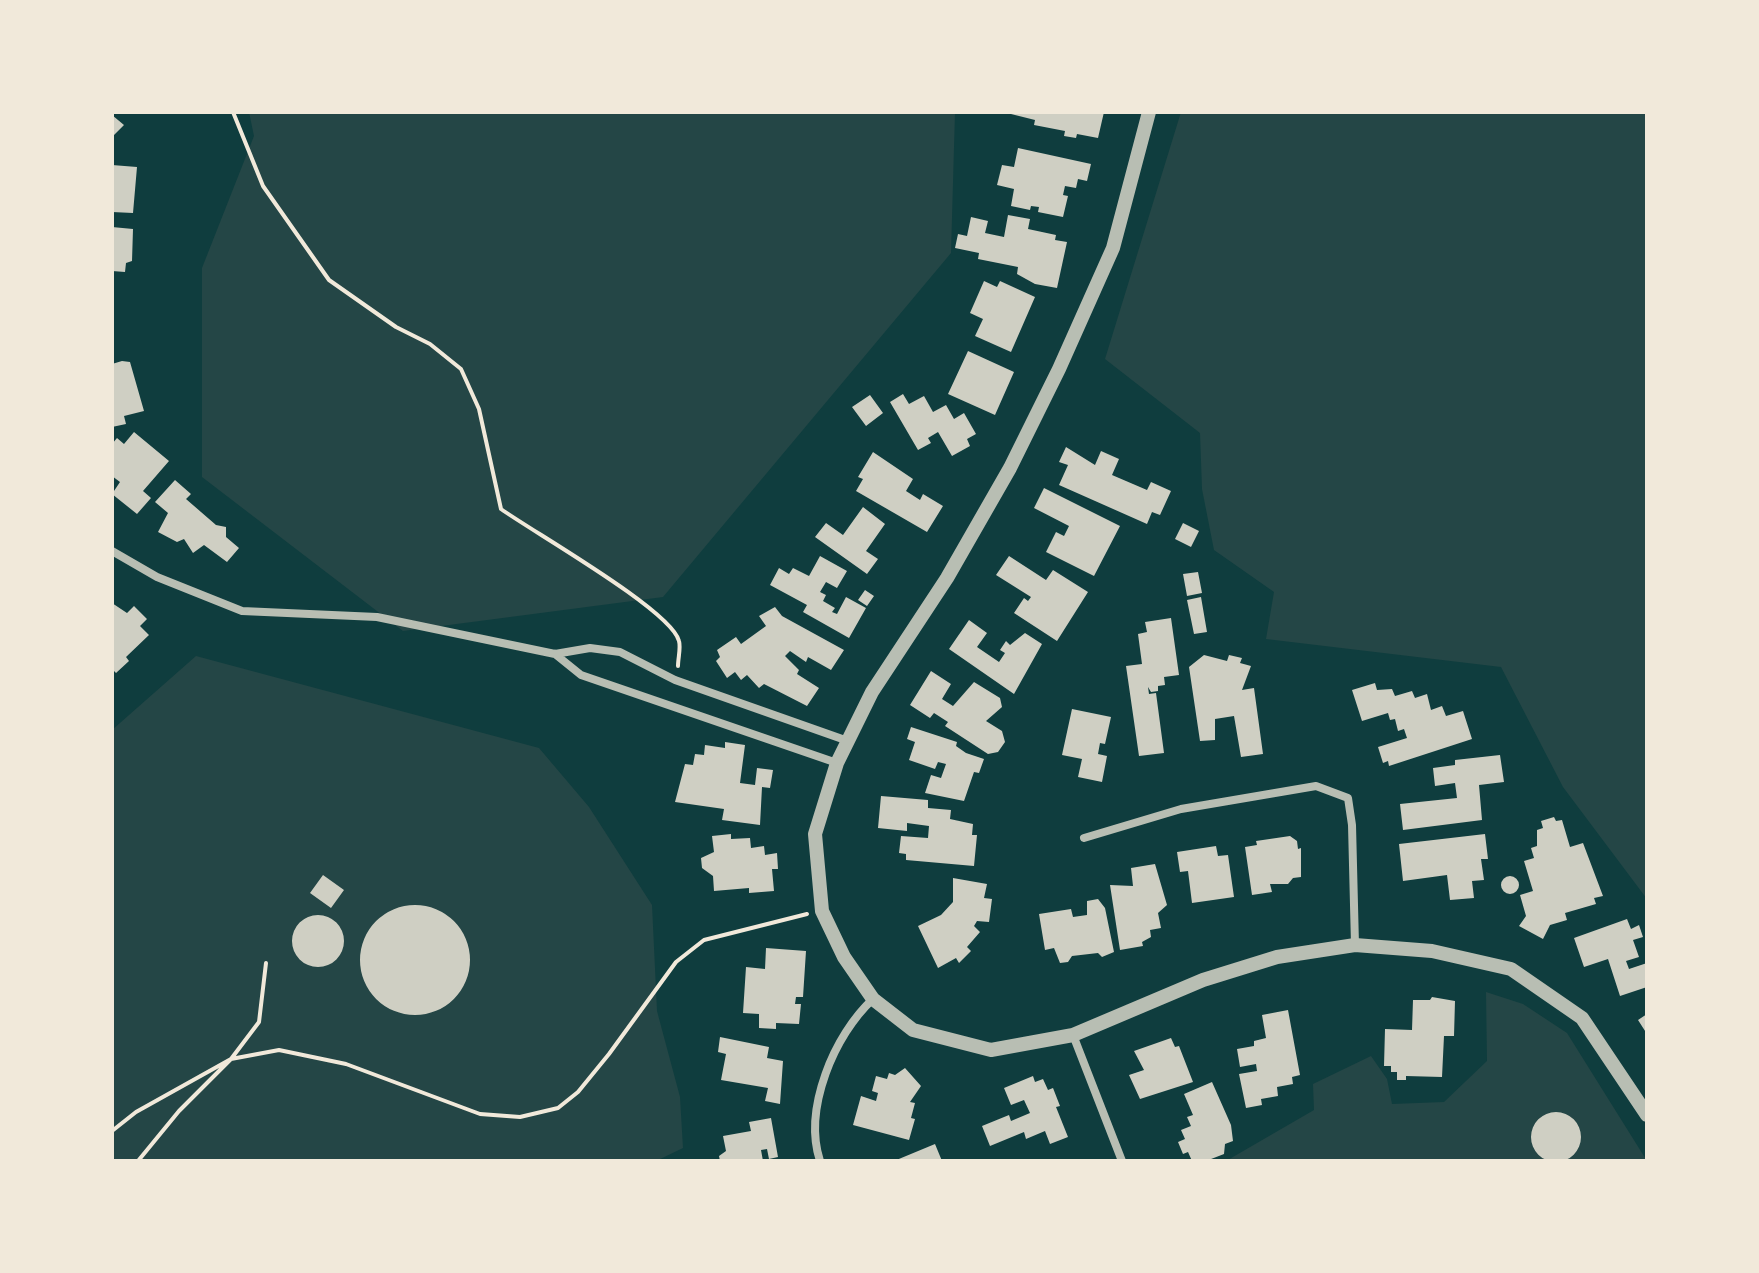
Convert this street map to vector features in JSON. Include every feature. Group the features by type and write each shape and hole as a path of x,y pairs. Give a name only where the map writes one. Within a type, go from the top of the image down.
{"street":[{"path":"1149,112 1113,248 1059,369 1002,481 947,578 872,692 837,763 815,834 822,911 844,957 873,999 913,1030 991,1050 1073,1035 1203,980 1277,957 1355,945 1432,951 1511,969 1582,1018 1647,1115"},
{"path":"112,551 157,577 242,611 377,617 555,654 590,648 620,652 675,680 848,741"},
{"path":"555,654 581,675 837,763"},
{"path":"1084,838 1181,809 1316,786 1348,798 1352,825 1355,945"},
{"path":"820,1161 815,1145 824,1074 854,1017 873,999"},
{"path":"1073,1035 1122,1161"}],"path":[{"path":"233,112 263,186 329,280 396,327 430,344 461,369 479,409 501,509 613,580 664,620 679,640 675,680"},
{"path":"112,1131 136,1112 231,1059 279,1050 346,1064 408,1090 480,1114 520,1117 558,1108 578,1092 609,1054 676,962 704,940 822,911"},
{"path":"138,1161 179,1111 231,1059 259,1022 266,963"}],"shaded area":[{"path":"249,112 955,112 951,253 663,597 403,631 202,477 202,268 254,136"},
{"path":"1181,112 1647,112 1647,899 1563,787 1501,667 1266,639 1274,592 1214,550 1202,489 1200,433 1105,359"},
{"path":"196,656 539,748 589,807 652,905 657,1011 680,1097 683,1148 656,1161 112,1161 112,730"},
{"path":"1486,992 1523,1004 1567,1033 1647,1161 1226,1161 1314,1110 1313,1084 1371,1056 1387,1079 1392,1104 1444,1102 1487,1061"}],"building":[{"path":"1003,112 1104,112 1098,138 1077,134 1076,138 1064,136 1065,131 1034,125 1035,120"},
{"path":"112,115 124,125 112,137"},
{"path":"1018,148 1091,164 1087,181 1078,179 1076,188 1065,186 1063,195 1068,196 1063,217 1038,212 1039,207 1031,206 1030,210 1011,206 1014,189 997,185 1002,165 1014,167"},
{"path":"112,165 137,167 133,213 112,212"},
{"path":"1008,215 1030,219 1028,229 1056,235 1055,240 1067,242 1057,288 1035,284 1017,274 1018,267 978,259 979,253 955,248 958,234 967,236 971,217 988,221 985,233 1004,237"},
{"path":"112,227 133,229 132,261 126,263 125,272 112,271"},
{"path":"984,281 997,287 1000,281 1035,297 1011,352 975,336 983,319 970,313"},
{"path":"968,351 1014,372 995,415 948,394"},
{"path":"130,362 144,411 124,416 126,424 112,427 112,364"},
{"path":"903,394 909,404 924,396 933,412 946,405 954,419 964,413 976,434 967,439 970,446 952,456 938,432 928,438 931,443 918,450 890,402"},
{"path":"870,395 883,413 866,426 852,407"},
{"path":"134,432 169,461 143,491 151,498 137,514 112,494 120,482 112,476 112,444 117,438 124,444"},
{"path":"1066,447 1095,465 1101,451 1119,459 1112,475 1147,490 1151,482 1171,491 1160,515 1152,512 1147,524 1059,485 1068,465 1059,462"},
{"path":"873,452 913,479 906,491 920,500 923,494 943,506 927,532 856,491 863,479 858,477"},
{"path":"175,480 191,494 186,499 216,525 226,527 226,537 239,548 227,562 204,545 193,553 184,539 177,542 158,532 168,513 155,502"},
{"path":"1044,488 1120,526 1094,576 1046,552 1056,532 1064,536 1069,526 1034,508"},
{"path":"863,507 885,524 866,551 878,559 867,574 815,537 826,523 843,535"},
{"path":"1183,523 1199,531 1191,547 1175,539"},
{"path":"820,556 847,571 837,588 826,582 820,592 826,595 823,601 835,608 832,612 837,614 846,597 866,608 849,638 803,612 807,605 770,585 779,568 789,574 793,568 809,576"},
{"path":"1009,556 1046,580 1053,570 1088,592 1057,641 1014,613 1024,598 1028,601 1031,597 996,575"},
{"path":"1198,572 1202,593 1187,596 1183,574"},
{"path":"865,590 874,596 867,606 858,600"},
{"path":"1201,597 1207,632 1194,634 1187,600"},
{"path":"112,603 127,613 134,606 147,619 140,626 149,635 126,657 129,661 116,673 112,669"},
{"path":"775,607 782,616 844,650 831,670 808,657 806,662 790,651 785,656 799,670 797,674 819,688 807,706 764,684 759,688 747,675 741,680 735,672 727,678 716,661 720,657 717,650 736,637 741,644 766,626 759,616"},
{"path":"1171,618 1179,675 1164,677 1165,685 1158,686 1158,691 1151,692 1148,687 1149,694 1156,693 1164,753 1139,756 1126,666 1142,664 1138,634 1147,632 1145,622"},
{"path":"969,620 987,633 977,647 999,662 1005,653 1000,650 1006,641 1010,645 1025,633 1042,644 1014,694 949,649"},
{"path":"1204,655 1227,661 1229,655 1242,658 1240,663 1251,666 1242,690 1254,688 1263,754 1241,757 1234,716 1215,719 1215,740 1200,741 1189,667"},
{"path":"931,671 951,684 942,699 953,706 974,682 1000,698 1002,707 986,721 1002,731 1005,742 998,752 988,754 945,726 948,722 934,713 930,718 910,705"},
{"path":"1375,683 1377,690 1392,689 1395,696 1412,691 1415,698 1427,694 1431,710 1442,706 1446,716 1463,711 1472,739 1389,766 1388,761 1383,763 1378,747 1407,738 1404,729 1398,731 1395,719 1390,720 1388,713 1362,721 1352,690"},
{"path":"1072,709 1111,717 1105,744 1100,743 1098,754 1107,756 1102,782 1078,777 1082,759 1062,755"},
{"path":"911,727 957,742 956,746 966,753 984,759 979,773 974,772 964,801 925,793 931,775 941,778 946,764 938,762 935,769 909,760 915,742 907,739"},
{"path":"725,742 745,745 740,783 755,785 757,768 773,770 770,788 762,787 760,825 722,820 724,809 675,802 685,764 693,765 695,754 704,755 705,745 725,748"},
{"path":"1500,755 1504,782 1479,785 1482,820 1403,830 1400,804 1457,798 1455,783 1435,786 1433,768 1455,765 1455,760"},
{"path":"881,796 928,800 928,808 951,810 950,819 973,824 972,835 977,835 974,866 906,860 906,854 899,853 901,836 928,838 929,826 907,823 907,831 878,828"},
{"path":"1554,817 1556,821 1562,820 1570,847 1583,843 1603,896 1594,898 1596,904 1565,913 1567,920 1550,925 1543,939 1519,926 1526,916 1520,895 1533,891 1524,861 1534,858 1531,848 1537,846 1537,830 1543,828 1541,821"},
{"path":"731,834 731,839 750,838 751,848 764,846 765,855 777,853 778,869 772,869 774,891 749,893 749,888 714,891 713,876 702,868 701,858 714,852 712,836"},
{"path":"1485,834 1488,859 1481,859 1484,880 1472,881 1474,898 1450,900 1447,875 1403,881 1399,844"},
{"path":"1290,836 1297,841 1298,849 1301,848 1301,877 1293,878 1288,884 1270,884 1272,892 1252,895 1245,847 1257,845 1256,841"},
{"path":"1216,846 1218,856 1228,855 1234,897 1192,903 1188,871 1180,872 1177,852"},
{"path":"1155,864 1167,905 1158,913 1161,928 1150,930 1151,937 1142,942 1143,946 1120,950 1110,885 1133,886 1131,868"},
{"path":"323,875 344,890 331,908 310,893"},
{"path":"1510,876 1519,885 1510,894 1501,885"},
{"path":"953,878 987,884 984,898 992,899 989,922 977,921 974,926 980,932 967,947 971,951 959,963 956,958 938,968 918,926 941,915 953,902"},
{"path":"1098,899 1105,908 1114,952 1102,957 1098,953 1072,956 1068,962 1060,963 1054,948 1045,950 1039,914 1071,909 1073,917 1087,915 1087,901"},
{"path":"415,905 436,909 454,921 466,939 470,960 466,981 454,999 436,1011 415,1015 394,1011 376,999 364,981 360,960 364,939 376,921 394,909"},
{"path":"318,915 336,923 344,941 336,959 318,967 300,959 292,941 300,923"},
{"path":"1627,919 1631,929 1639,925 1643,937 1633,940 1639,957 1626,961 1629,969 1647,963 1647,987 1620,996 1608,959 1584,967 1574,938"},
{"path":"766,948 806,951 803,997 796,997 795,1004 801,1004 799,1024 776,1023 776,1029 759,1028 759,1014 743,1013 746,967 765,969"},
{"path":"1432,997 1455,1001 1454,1036 1444,1036 1442,1077 1406,1076 1406,1080 1397,1080 1397,1072 1391,1072 1391,1066 1384,1066 1385,1029 1412,1030 1413,1000 1430,1000"},
{"path":"1288,1010 1300,1075 1292,1077 1293,1084 1277,1087 1278,1096 1261,1099 1262,1105 1246,1108 1239,1074 1257,1071 1256,1064 1240,1067 1237,1049 1254,1046 1254,1041 1266,1038 1262,1015"},
{"path":"1647,1014 1647,1034 1638,1020"},
{"path":"720,1037 769,1047 767,1058 783,1061 780,1104 765,1101 768,1088 721,1080 726,1054 718,1052"},
{"path":"1171,1038 1175,1047 1179,1046 1193,1082 1140,1099 1129,1075 1144,1070 1134,1051"},
{"path":"905,1068 921,1086 910,1102 915,1103 911,1118 915,1119 909,1140 853,1125 861,1096 876,1101 878,1093 872,1091 876,1076 887,1079 889,1073 895,1075"},
{"path":"1033,1076 1035,1082 1043,1079 1048,1090 1053,1088 1060,1106 1056,1107 1068,1137 1050,1144 1045,1131 1026,1139 1024,1132 990,1146 982,1126 1009,1115 1011,1121 1030,1113 1024,1100 1011,1105 1004,1088"},
{"path":"1212,1082 1231,1125 1233,1141 1225,1144 1224,1154 1206,1161 1192,1161 1188,1152 1183,1154 1178,1142 1185,1139 1181,1130 1191,1126 1187,1117 1193,1115 1184,1094"},
{"path":"1556,1112 1574,1119 1581,1137 1574,1155 1556,1162 1538,1155 1531,1137 1538,1119"},
{"path":"771,1118 778,1157 769,1159 767,1149 761,1150 763,1161 720,1161 719,1156 726,1151 723,1136 751,1131 749,1122"},
{"path":"935,1144 942,1161 894,1161"}]}
